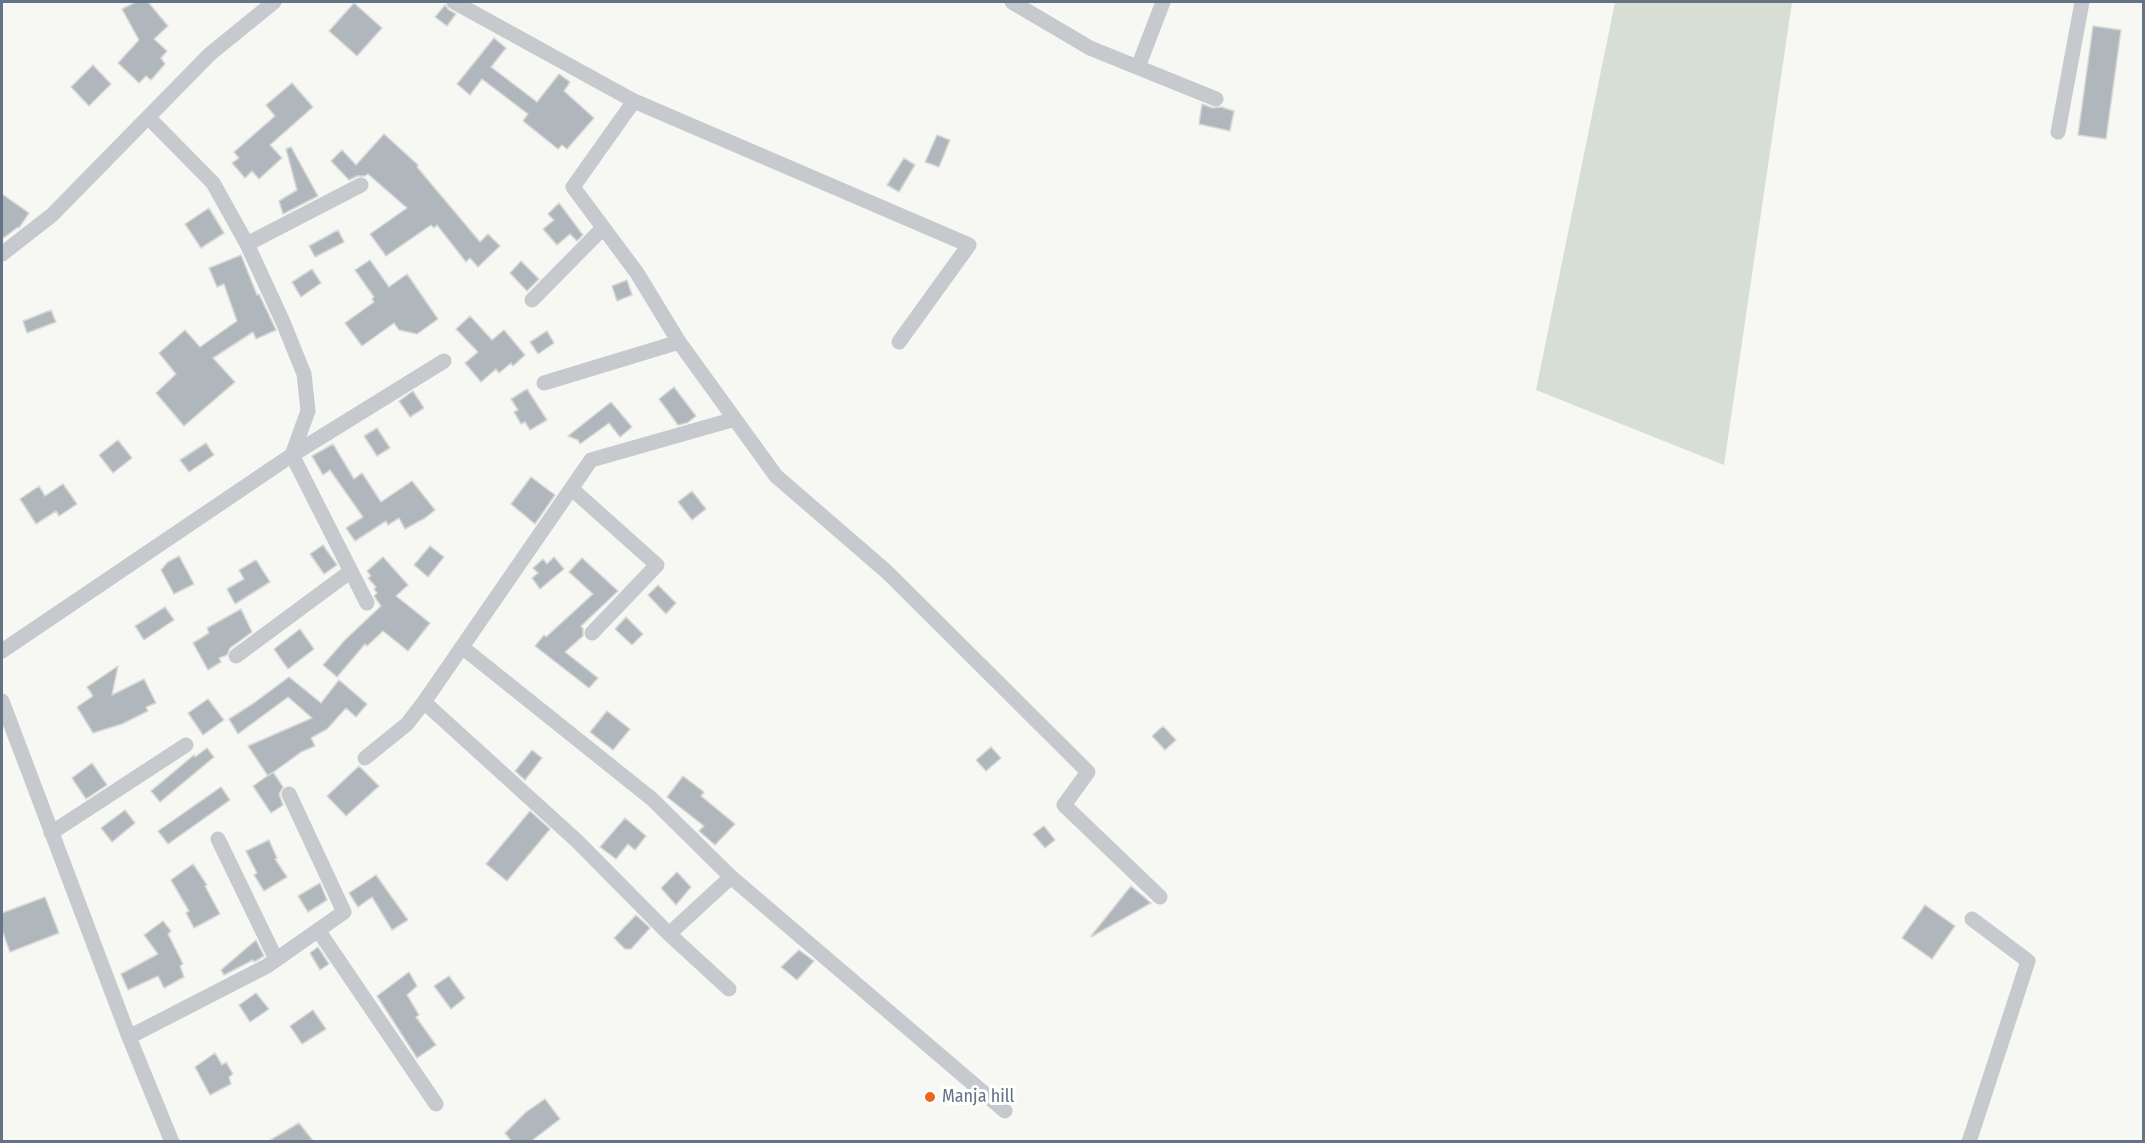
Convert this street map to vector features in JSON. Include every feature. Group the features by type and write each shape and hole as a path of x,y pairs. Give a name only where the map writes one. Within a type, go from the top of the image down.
{"street":[{"path":"2,254 52,215 210,54 274,2"},
{"path":"454,2 634,101 969,245 899,342"},
{"path":"1012,2 1090,48 1216,99"},
{"path":"1138,67 1163,2"},
{"path":"2058,132 2082,2"},
{"path":"634,101 573,187 636,273 679,342 776,476 887,572 1088,772 1064,805 1160,897"},
{"path":"148,117 213,183 247,244 284,322 304,374 308,411 292,454 367,603"},
{"path":"247,244 361,184"},
{"path":"532,300 603,228"},
{"path":"544,383 679,342"},
{"path":"2,651 292,454 444,361"},
{"path":"365,758 407,724 424,702 591,460 735,419"},
{"path":"572,489 657,565 592,633"},
{"path":"236,656 351,572"},
{"path":"462,646 652,799 731,877 1005,1111"},
{"path":"2,701 129,1037 172,1142"},
{"path":"424,702 577,841 669,934 729,989"},
{"path":"51,833 186,745"},
{"path":"129,1037 276,959 344,912 289,794"},
{"path":"218,839 276,959"},
{"path":"669,934 731,877"},
{"path":"1969,1142 2028,961 1972,919"},
{"path":"318,930 436,1104"}],"shaded area":[{"path":"1615,2 1792,2 1724,465 1536,390"}],"building":[{"path":"136,2 148,2 168,26 154,39 167,51 161,58 165,64 151,80 146,76 139,83 118,63 139,40 122,9"},
{"path":"354,3 382,28 357,56 329,31"},
{"path":"445,5 456,14 447,26 435,17"},
{"path":"2093,26 2121,30 2106,139 2078,135"},
{"path":"494,38 506,48 491,67 537,102 559,74 570,82 564,91 594,118 567,149 562,145 558,149 523,121 528,114 482,79 470,95 457,84"},
{"path":"93,65 111,84 89,106 71,87"},
{"path":"292,83 313,107 270,145 282,158 259,179 252,171 245,178 232,163 239,158 234,152 275,116 266,105"},
{"path":"1202,104 1234,111 1230,131 1199,124"},
{"path":"384,134 418,165 417,167 480,242 488,234 500,246 478,267 470,258 466,262 437,225 434,228 431,225 386,256 370,234 407,208 368,174 349,180 331,161 342,150 356,165"},
{"path":"937,135 950,140 939,167 925,162"},
{"path":"291,147 318,196 283,214 279,201 297,190 286,149"},
{"path":"904,158 915,165 899,192 887,185"},
{"path":"2,194 29,213 19,228 2,239"},
{"path":"559,203 583,235 577,241 570,234 557,245 543,229 554,220 548,214"},
{"path":"209,208 224,233 201,248 185,224"},
{"path":"338,230 344,242 315,257 309,246"},
{"path":"241,255 257,295 259,294 276,330 256,339 253,332 213,358 235,382 184,426 156,393 176,374 159,353 185,330 200,347 237,321 224,284 217,287 209,268"},
{"path":"370,260 389,287 407,274 438,319 417,334 399,330 394,323 362,346 345,323 374,302 372,299 374,297 355,270"},
{"path":"521,261 539,279 527,291 510,273"},
{"path":"312,269 321,283 301,297 292,282"},
{"path":"627,280 632,295 617,301 612,286"},
{"path":"51,310 56,322 27,333 23,321"},
{"path":"470,316 492,340 504,330 525,355 513,366 511,363 499,373 496,369 481,382 465,363 478,352 456,329"},
{"path":"547,331 554,343 538,354 530,342"},
{"path":"674,387 696,416 687,423 678,425 659,399"},
{"path":"527,389 547,420 530,430 525,422 521,424 514,412 518,410 511,399"},
{"path":"413,391 424,408 410,417 399,401"},
{"path":"611,402 632,427 620,437 609,423 580,444 578,440 568,436"},
{"path":"377,428 390,448 377,456 364,436"},
{"path":"118,440 132,458 113,473 99,455"},
{"path":"206,443 214,455 189,472 180,460"},
{"path":"333,444 354,479 362,473 381,502 412,481 435,510 405,529 399,518 388,525 386,521 355,541 346,528 363,517 330,470 323,475 312,456"},
{"path":"531,477 555,495 535,524 511,504"},
{"path":"63,484 77,504 59,516 56,511 36,524 20,499 39,486 45,496"},
{"path":"692,491 706,509 692,520 678,502"},
{"path":"323,545 337,565 324,574 310,554"},
{"path":"430,546 444,557 428,577 414,565"},
{"path":"179,556 194,584 174,594 161,570 168,562"},
{"path":"383,557 408,585 396,596 430,623 408,651 383,631 367,646 365,644 337,677 323,665 345,640 381,606 374,596 377,593 374,589 376,587 368,578 371,576 367,571"},
{"path":"554,557 564,569 540,589 532,578 538,573 533,568 543,559 547,564"},
{"path":"582,558 618,591 581,626 583,636 565,652 598,678 589,688 535,646 544,635 546,637 593,594 569,572"},
{"path":"256,560 270,582 235,604 227,589 244,579 239,570"},
{"path":"658,585 676,603 666,614 648,595"},
{"path":"165,607 174,620 144,640 135,626"},
{"path":"241,609 252,632 230,648 227,655 219,658 221,662 208,670 193,643 209,633 207,628"},
{"path":"626,617 643,634 632,645 615,629"},
{"path":"300,629 314,649 288,669 274,649"},
{"path":"118,666 112,695 144,679 156,703 146,707 148,711 122,724 93,733 77,707 93,696 87,687"},
{"path":"289,677 321,703 339,680 367,704 356,717 346,708 327,729 311,738 315,746 301,752 268,776 248,746 312,718 288,697 238,734 229,719"},
{"path":"208,699 224,720 203,735 188,713"},
{"path":"607,711 630,729 613,750 590,732"},
{"path":"1163,726 1176,740 1165,750 1152,736"},
{"path":"991,747 1001,758 986,771 976,760"},
{"path":"207,748 214,757 160,802 151,791 194,755 195,757"},
{"path":"532,750 542,758 525,780 515,771"},
{"path":"92,763 107,785 86,799 72,778"},
{"path":"359,766 379,786 346,816 327,796"},
{"path":"273,772 283,787 279,794 283,805 271,813 253,786"},
{"path":"683,776 704,792 701,796 735,824 715,845 699,831 704,826 667,797"},
{"path":"221,787 230,800 168,844 158,831"},
{"path":"125,810 135,823 112,842 101,828"},
{"path":"530,811 550,829 507,881 486,864"},
{"path":"625,818 646,836 635,850 628,844 616,859 600,847"},
{"path":"1044,826 1055,840 1045,848 1033,834"},
{"path":"269,840 277,858 275,859 287,877 264,891 254,875 257,873 246,851"},
{"path":"193,864 207,885 205,886 220,914 194,928 186,913 189,911 171,880"},
{"path":"677,872 691,887 676,905 661,888"},
{"path":"376,875 408,920 392,930 372,897 358,907 349,893"},
{"path":"320,883 327,900 308,912 298,896"},
{"path":"1131,886 1151,903 1091,937 1091,936"},
{"path":"45,897 59,933 10,952 2,930 2,913"},
{"path":"1925,905 1955,926 1932,959 1902,938"},
{"path":"636,915 650,928 631,949 625,949 614,938"},
{"path":"163,921 171,931 168,934 183,964 180,966 184,977 164,988 158,976 128,990 121,974 158,954 144,935"},
{"path":"256,940 264,956 224,975 221,970"},
{"path":"318,947 329,964 320,970 310,953"},
{"path":"799,950 814,961 797,980 781,967"},
{"path":"409,972 417,986 407,995 419,1015 416,1017 436,1045 417,1058 377,996"},
{"path":"449,976 465,998 451,1009 434,986"},
{"path":"256,993 269,1009 250,1022 239,1005"},
{"path":"313,1010 326,1029 302,1044 290,1026"},
{"path":"215,1053 222,1065 226,1062 233,1074 229,1077 231,1084 210,1095 195,1067"},
{"path":"545,1099 560,1119 530,1142 512,1142 505,1133 526,1112"},
{"path":"299,1123 314,1142 267,1142"}],"place":[{"name":"Manja hill","path":"930,1097"}]}
